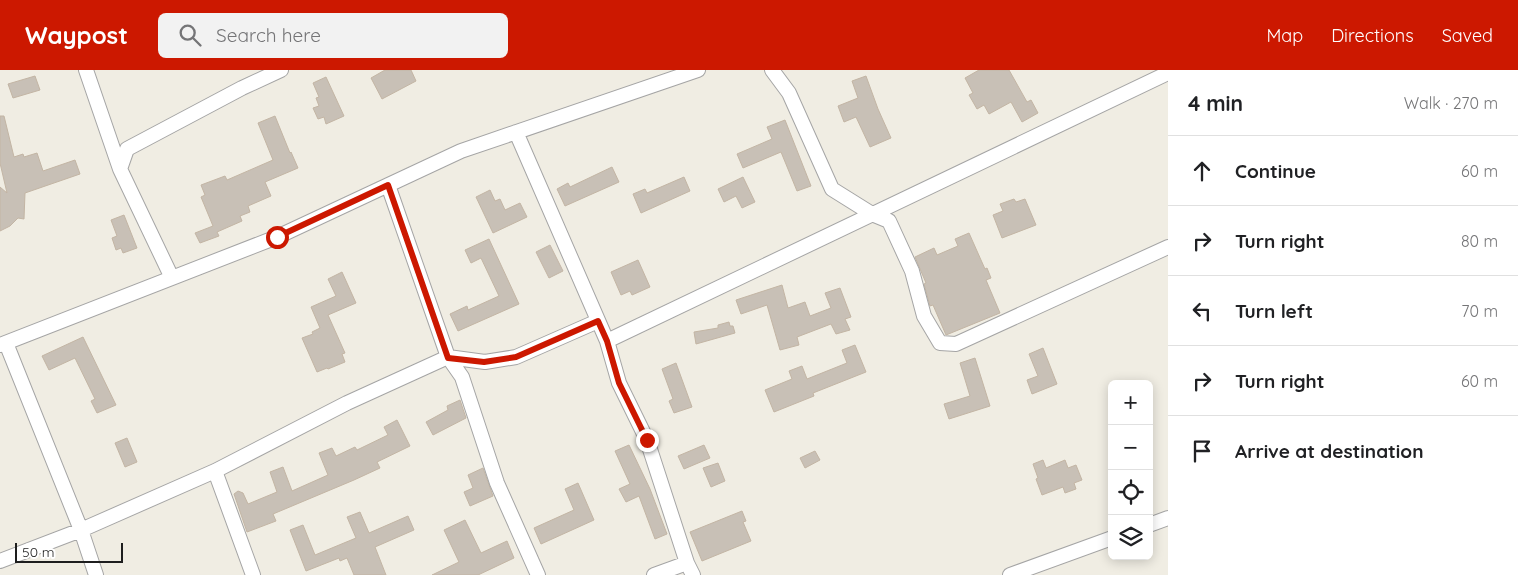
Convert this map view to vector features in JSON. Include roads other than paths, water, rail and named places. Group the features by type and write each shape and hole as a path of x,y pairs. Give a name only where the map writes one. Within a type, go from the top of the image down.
{"street":[{"path":"86,70 120,168 172,278"},
{"path":"120,168 127,149 280,70"},
{"path":"96,575 81,530 3,344 277,237 461,151 698,70"},
{"path":"772,70 789,93 832,189 872,214 889,221 912,271 924,316 940,342 956,344 1168,247"},
{"path":"607,341 1168,73"},
{"path":"516,132 607,341 619,383 647,440 690,569 654,575"},
{"path":"388,185 448,358 462,377 496,482 538,575"},
{"path":"0,561 81,530 215,471 348,403 448,358 484,362 516,357 598,321"},
{"path":"215,471 253,575"},
{"path":"1153,524 1168,518"},
{"path":"1010,575 1034,570 1108,540"}]}
